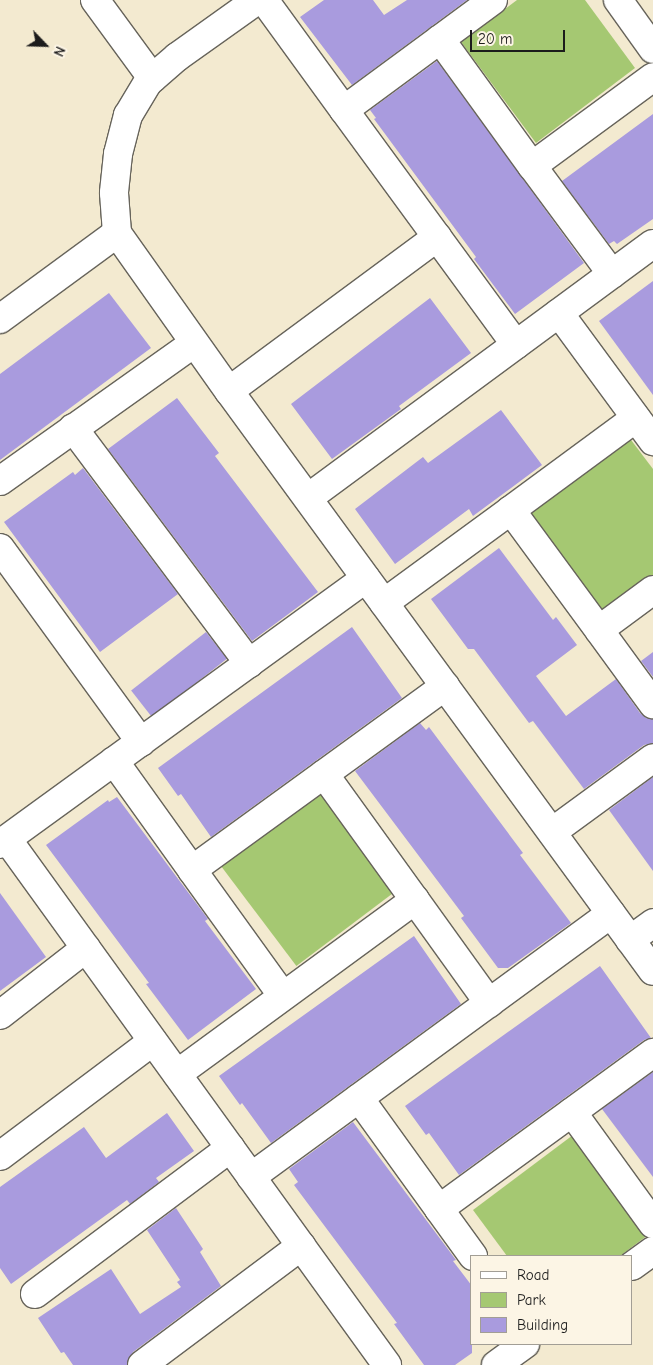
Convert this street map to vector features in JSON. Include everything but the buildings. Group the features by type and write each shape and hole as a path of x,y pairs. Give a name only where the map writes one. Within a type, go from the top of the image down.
{"street":[{"path":"96,0 152,78"},
{"path":"257,0 152,78 128,115 118,154 114,193 117,233 194,343 653,971"},
{"path":"264,0 516,345"},
{"path":"344,110 493,0"},
{"path":"618,0 653,48"},
{"path":"440,39 612,274"},
{"path":"532,166 653,77"},
{"path":"0,319 117,233"},
{"path":"229,391 437,237"},
{"path":"308,498 653,244"},
{"path":"560,313 653,441"},
{"path":"0,481 194,343"},
{"path":"384,603 636,418"},
{"path":"73,428 249,663"},
{"path":"511,510 653,704"},
{"path":"0,548 141,742"},
{"path":"366,578 4,841 86,948 301,1246 377,1361"},
{"path":"599,630 653,590"},
{"path":"192,870 445,686"},
{"path":"552,832 653,758"},
{"path":"114,761 283,996"},
{"path":"324,774 489,1003"},
{"path":"176,1074 415,900"},
{"path":"251,1177 611,914"},
{"path":"630,940 653,923"},
{"path":"0,1015 86,948"},
{"path":"0,1156 153,1041"},
{"path":"439,1208 653,1053"},
{"path":"359,1098 473,1255"},
{"path":"572,1112 653,1224"},
{"path":"35,1294 230,1148"},
{"path":"142,1365 301,1246"},
{"path":"633,1265 653,1251"},
{"path":"496,1365 524,1345"}],"green space":[{"path":"517,0 585,0 635,68 536,143 461,42"},
{"path":"628,436 653,469 653,575 604,612 528,512"},
{"path":"321,791 396,891 296,966 221,866"},
{"path":"573,1135 648,1235 621,1255 506,1255 473,1210"}]}
